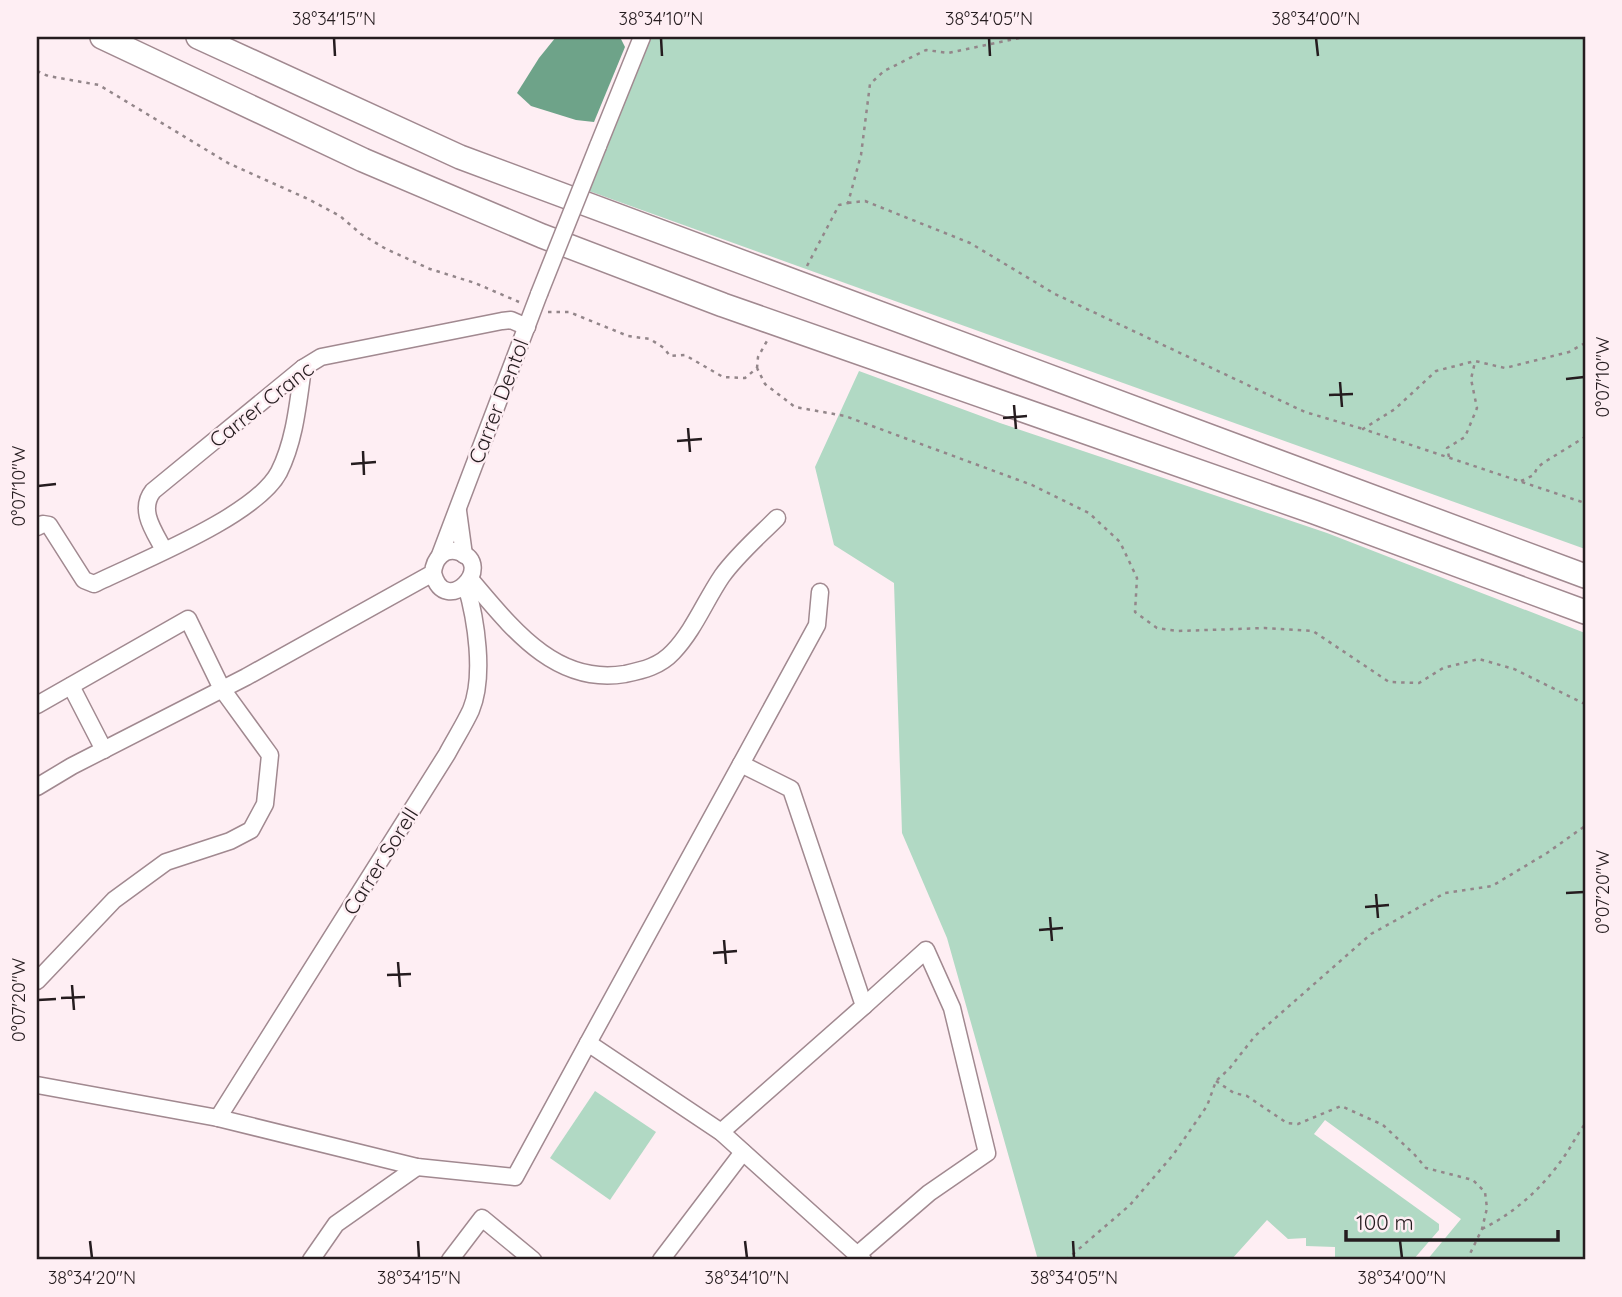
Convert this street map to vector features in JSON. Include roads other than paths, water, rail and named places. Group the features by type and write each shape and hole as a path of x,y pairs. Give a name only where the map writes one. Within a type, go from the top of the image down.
{"highway":[{"path":"102,37 363,160 555,241 723,305 1314,512 1585,612"},
{"path":"198,37 460,157 1585,576"}],"street":[{"name":"Carrer Dentol","path":"440,555 536,302 642,37"},
{"name":"Carrer Cranc","path":"164,550 147,511 147,499 153,491 298,371 321,357 502,321 511,320 527,327"},
{"path":"37,527 48,525 84,580 94,584 195,536 252,503 278,473 295,428 298,371"},
{"path":"270,394 288,394 297,408"},
{"name":"Carrer Dentol","path":"457,508 464,555"},
{"path":"468,582 502,617 564,668 580,673 619,675 654,667 671,654 723,575 777,518"},
{"path":"452,551 464,555 471,566 468,582 455,590 443,588 433,573 433,566 440,555 452,551"},
{"path":"37,787 433,573"},
{"name":"Carrer Sorell","path":"218,1118 447,754 472,708 478,667 475,614 468,582"},
{"path":"37,1085 218,1118 417,1167 514,1177 817,625 820,592"},
{"path":"476,628 488,619 502,617"},
{"path":"37,705 188,619 222,689 270,755 265,804 251,830 230,841 166,862 114,900 37,981"},
{"path":"71,685 104,750"},
{"path":"741,764 791,789 864,1006"},
{"path":"588,1043 721,1132 860,1257 929,1193 987,1153 952,1008 926,950 721,1132"},
{"path":"662,1260 743,1152"},
{"path":"311,1260 336,1224 417,1167"},
{"path":"450,1260 482,1218 533,1260"}]}
